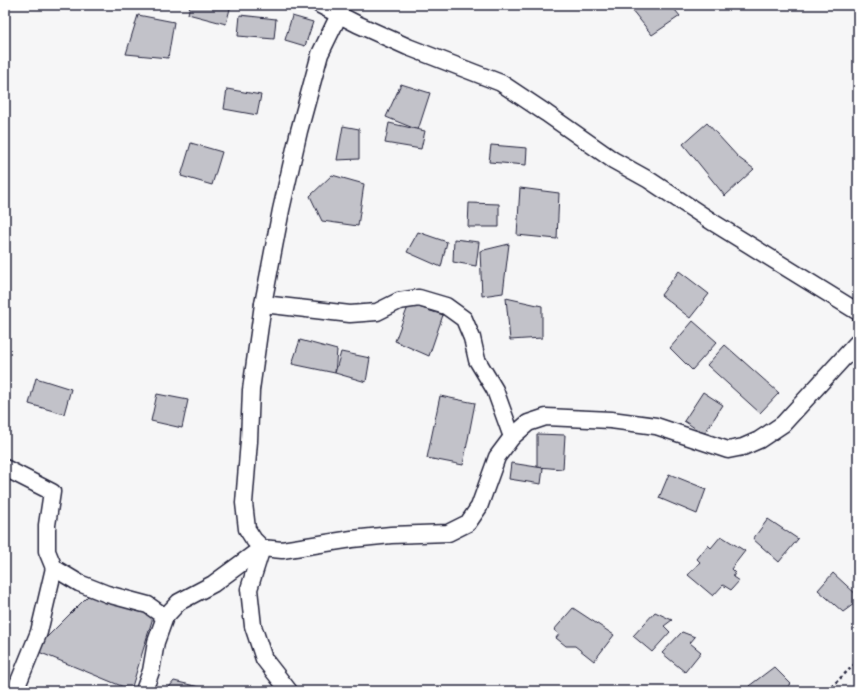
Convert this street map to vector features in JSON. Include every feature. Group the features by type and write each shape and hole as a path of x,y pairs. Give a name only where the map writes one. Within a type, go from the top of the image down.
{"street":[{"path":"320,5 408,47 501,83 613,160 649,180 714,224 858,312"},
{"path":"339,15 320,54 299,131 281,210 263,304 251,390 244,503 247,529 254,540 262,548 282,550 352,539 392,535 448,533 468,523 479,507 497,457 512,437 528,423 546,417 611,420 656,426 728,450 742,447 759,440 783,424 858,342"},
{"path":"263,304 350,314 377,312 399,301 419,298 446,306 464,319 472,338 477,360 495,390 512,437"},
{"path":"5,468 52,492 47,525 47,551 54,568 38,632 15,691"},
{"path":"144,691 151,671 156,642 165,617 179,602 213,584 262,548"},
{"path":"262,548 249,589 253,626 264,659 289,691"},
{"path":"54,568 79,583 108,594 148,604 165,617"}],"path":[{"path":"827,691 858,661"}],"building":[{"path":"190,5 231,5 226,24 188,14"},
{"path":"628,5 671,5 680,16 652,35"},
{"path":"138,15 174,22 168,58 126,54"},
{"path":"240,15 276,19 274,39 238,36"},
{"path":"292,16 313,22 305,46 285,40"},
{"path":"401,84 430,93 418,130 386,117"},
{"path":"227,89 261,95 257,115 224,109"},
{"path":"389,123 425,131 421,149 385,143"},
{"path":"707,123 739,158 754,169 725,196 683,144"},
{"path":"343,126 359,129 359,159 337,160"},
{"path":"191,143 222,152 212,185 181,176"},
{"path":"491,145 527,148 526,165 489,162"},
{"path":"332,175 364,184 358,226 322,221 310,196"},
{"path":"520,188 559,193 557,239 517,235"},
{"path":"469,203 499,204 499,227 468,227"},
{"path":"418,232 447,242 441,267 407,252"},
{"path":"454,239 479,242 476,266 453,262"},
{"path":"509,244 503,293 482,296 480,251"},
{"path":"679,271 709,294 690,318 661,295"},
{"path":"506,298 542,306 542,338 510,340"},
{"path":"409,304 443,315 429,356 395,341"},
{"path":"693,321 717,342 692,370 670,348"},
{"path":"300,340 337,350 335,373 292,364"},
{"path":"725,345 779,393 760,413 707,365"},
{"path":"341,352 370,358 366,382 335,373"},
{"path":"36,378 71,389 64,414 29,404"},
{"path":"703,392 723,405 704,434 684,421"},
{"path":"157,394 188,400 182,428 151,421"},
{"path":"440,396 475,403 463,465 427,458"},
{"path":"537,434 565,435 563,469 537,467"},
{"path":"511,463 543,468 541,484 509,479"},
{"path":"669,474 706,489 697,514 659,498"},
{"path":"768,519 798,539 779,562 753,539"},
{"path":"721,536 745,551 731,569 735,573 733,577 739,581 731,590 723,585 713,596 688,575 700,562 697,559 708,545 711,548"},
{"path":"833,573 858,596 858,601 843,612 818,590"},
{"path":"91,593 154,614 131,690 34,650"},
{"path":"573,608 614,635 594,661 575,646 566,646 556,638 559,634 554,630"},
{"path":"655,612 672,620 664,626 670,632 652,652 633,636"},
{"path":"682,632 695,637 690,643 701,652 685,672 662,653"},
{"path":"774,667 791,684 782,691 753,691 749,686"},
{"path":"174,681 203,688 202,691 166,691"}]}
